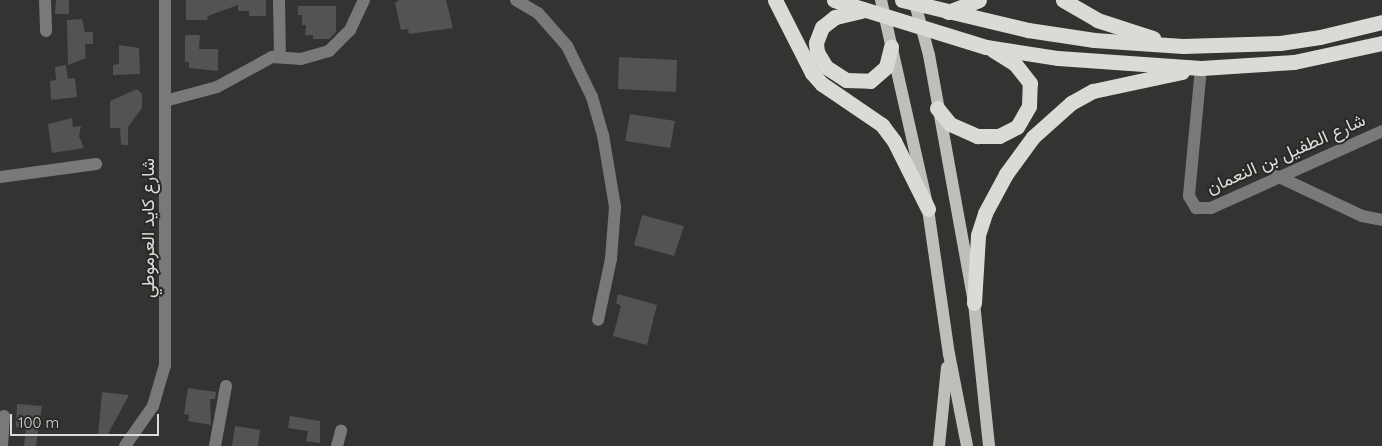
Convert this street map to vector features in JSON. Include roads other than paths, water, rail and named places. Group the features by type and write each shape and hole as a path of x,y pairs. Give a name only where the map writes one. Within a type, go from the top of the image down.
{"highway":[{"path":"775,0 812,74 822,84 882,125 894,141 928,208"},
{"path":"834,0 865,12 986,47 1058,58 1201,68 1294,62 1382,44"},
{"path":"902,0 940,11 1068,37 1183,46 1280,43 1320,38 1382,22"},
{"path":"940,11 979,0"},
{"path":"1064,0 1097,20 1183,46"},
{"path":"865,12 835,17 822,27 816,43 817,52 826,67 846,80 870,80 886,67 892,47"},
{"path":"937,108 950,124 977,136 999,136 1017,127 1030,106 1030,83 1015,64 986,47"},
{"path":"974,303 978,235 985,213 1014,162 1052,118 1093,91 1201,68"}],"main road":[{"path":"881,0 928,208 949,354 967,446"},
{"path":"914,0 929,55 937,108 974,303 989,446"},
{"path":"939,446 949,354"}],"street":[{"path":"45,0 46,31"},
{"name":"شارع كايد العرموطي","path":"125,446 153,406 165,365 165,0"},
{"path":"279,0 280,56"},
{"path":"165,101 217,87 280,56 301,59 329,51 350,30 364,0"},
{"path":"516,0 538,12 567,46 592,97 604,135 616,207 611,259 598,320"},
{"name":"شارع الطفيل بن النعمان","path":"1201,68 1189,196 1196,208 1211,208 1277,176 1382,131"},
{"path":"0,177 96,164"},
{"path":"1277,176 1362,216 1382,220"},
{"path":"215,446 226,386"},
{"path":"2,446 4,416"},
{"path":"337,446 341,431"}]}
